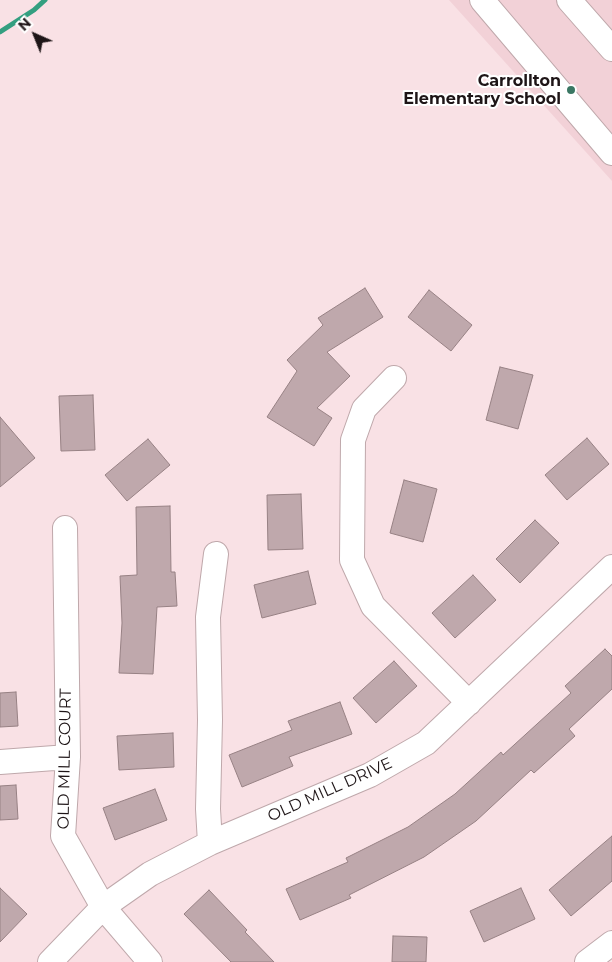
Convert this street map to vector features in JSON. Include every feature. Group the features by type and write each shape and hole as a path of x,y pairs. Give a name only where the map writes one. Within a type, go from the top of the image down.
{"street":[{"path":"570,0 612,49"},
{"path":"486,5 609,143"},
{"path":"394,378 364,409 353,440 352,560 373,606 469,703"},
{"name":"OLD MILL COURT","path":"65,528 68,757 62,836 103,907 150,962"},
{"path":"210,843 208,809 210,720 208,616 216,554"},
{"name":"OLD MILL DRIVE","path":"50,962 103,907 150,874 210,843 370,775 426,744 612,567"},
{"path":"0,762 68,757"},
{"path":"587,962 612,944"}],"shaded area":[{"name":"Carrollton Elementary School","path":"449,0 612,0 612,181"}],"building":[{"path":"365,288 383,317 327,352 350,376 317,408 332,418 314,446 267,417 297,371 287,360 323,325 318,318"},
{"path":"429,290 472,325 451,351 408,317"},
{"path":"500,367 533,375 518,429 486,420"},
{"path":"93,395 95,450 61,451 59,396"},
{"path":"0,417 35,458 0,487"},
{"path":"587,438 609,464 567,500 545,475"},
{"path":"148,439 170,465 127,501 105,475"},
{"path":"404,480 437,489 423,542 390,533"},
{"path":"301,494 303,549 268,550 267,495"},
{"path":"170,506 171,572 175,572 177,606 157,607 153,674 119,673 122,623 120,576 137,575 136,507"},
{"path":"535,520 559,543 520,583 496,559"},
{"path":"308,571 316,604 262,618 254,585"},
{"path":"473,575 496,600 455,638 432,613"},
{"path":"605,649 612,656 612,689 569,729 575,736 534,773 531,770 476,821 424,857 349,895 351,898 300,920 286,889 348,862 346,858 408,827 455,794 501,752 503,755 571,693 565,686"},
{"path":"394,661 417,686 376,723 353,698"},
{"path":"16,692 18,726 0,727 0,693"},
{"path":"340,702 352,734 289,757 293,766 242,787 229,755 292,730 288,721"},
{"path":"173,733 174,767 119,770 117,736"},
{"path":"16,785 18,819 0,820 0,786"},
{"path":"155,789 167,820 115,840 103,808"},
{"path":"612,836 612,881 571,916 549,890"},
{"path":"0,888 27,914 0,942"},
{"path":"521,888 535,919 484,942 470,911"},
{"path":"209,890 274,962 231,962 184,914"},
{"path":"393,936 427,937 426,962 392,962"}],"waterway":[{"path":"0,32 34,10 45,0"}],"place":[{"name":"Carrollton Elementary School","path":"571,90"}]}
